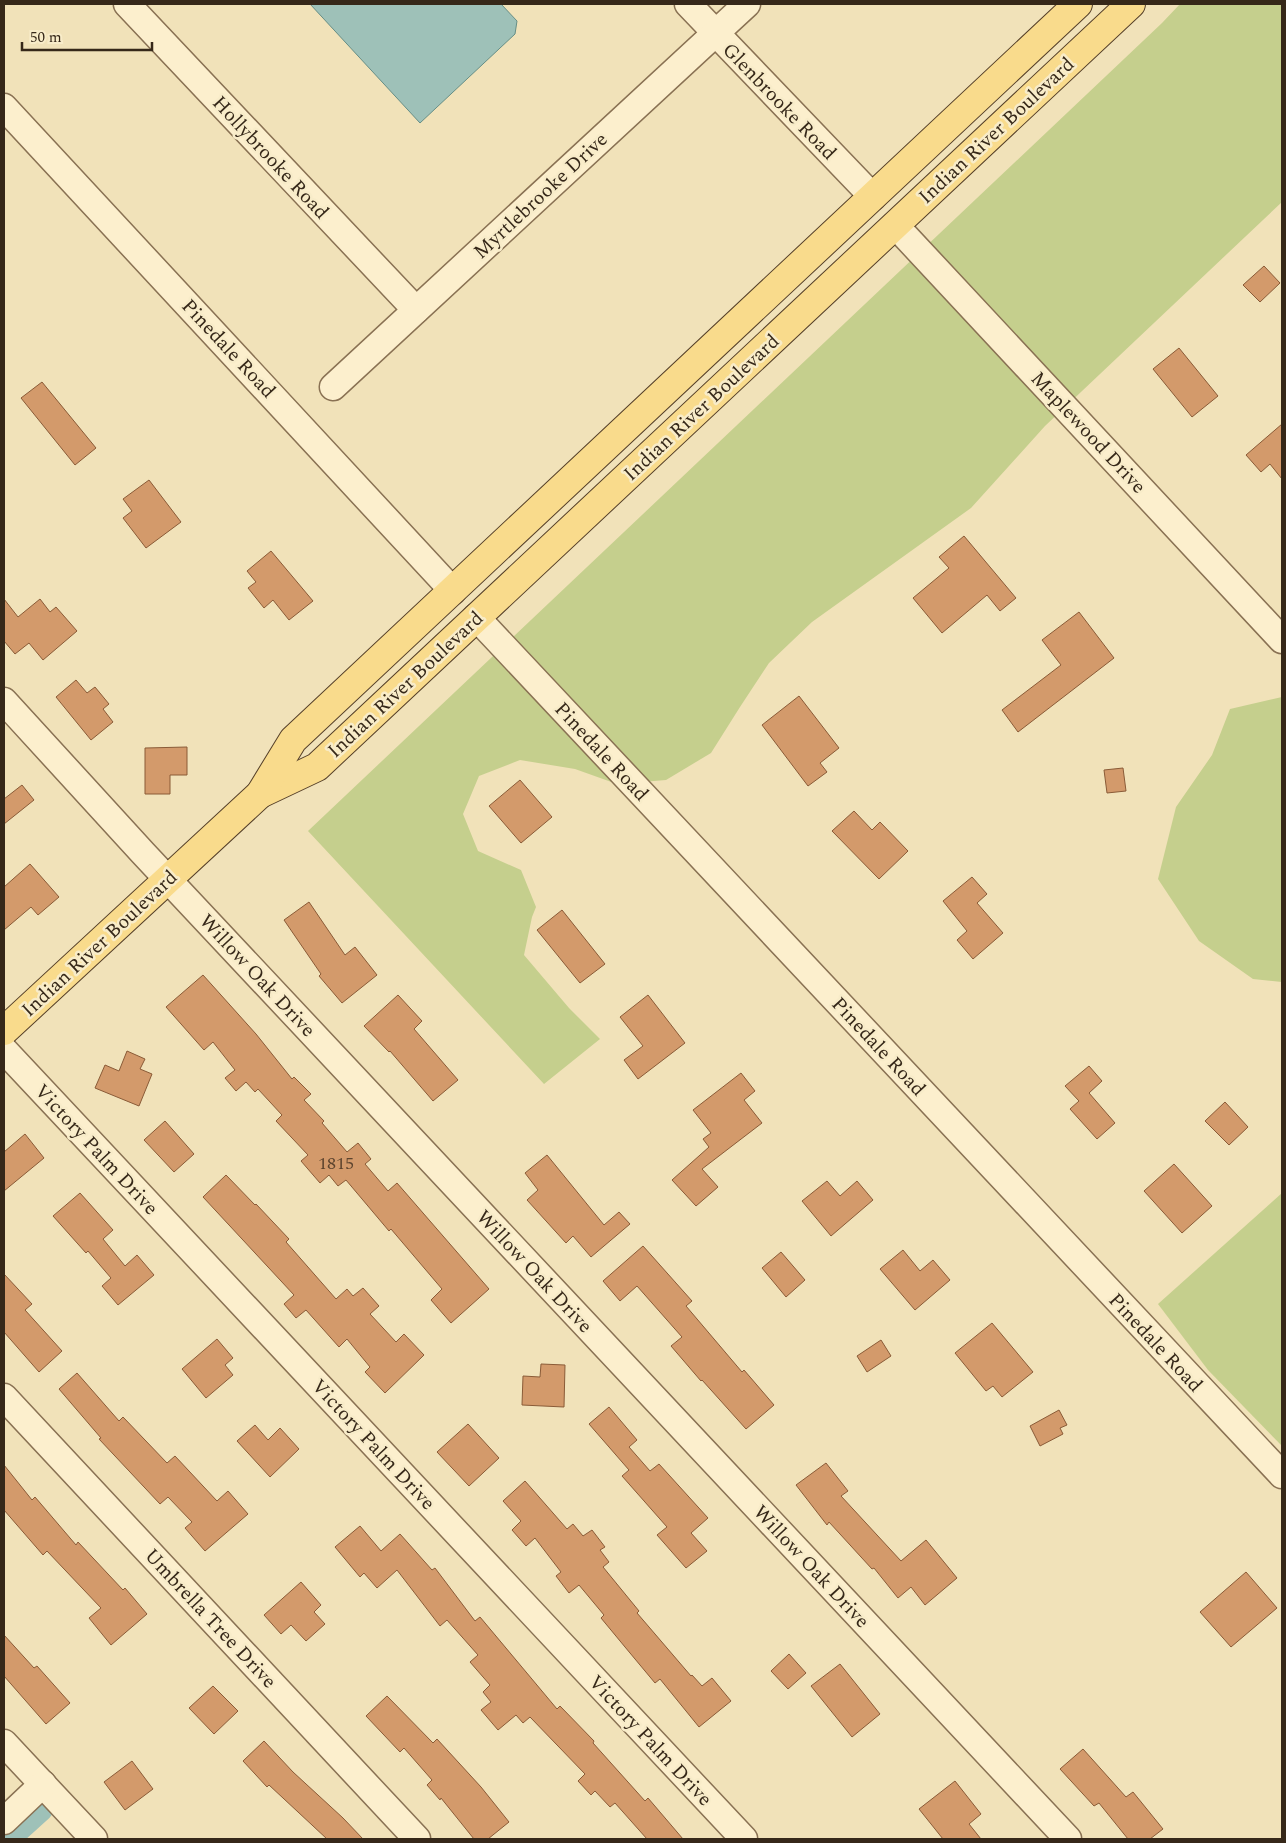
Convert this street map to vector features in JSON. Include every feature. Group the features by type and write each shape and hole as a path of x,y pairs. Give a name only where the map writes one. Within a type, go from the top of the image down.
{"main road":[{"name":"Indian River Boulevard","path":"4,1031 260,794 293,740 1078,4"},
{"name":"Indian River Boulevard","path":"260,794 317,766 1131,4"},
{"path":"895,225 892,206 894,194 905,167"},
{"path":"861,257 875,217 873,197"}],"street":[{"name":"Hollybrooke Road","path":"128,4 416,310"},
{"name":"Glenbrooke Road","path":"688,4 873,197"},
{"name":"Myrtlebrooke Drive","path":"333,387 747,4"},
{"name":"Pinedale Road","path":"4,107 453,591"},
{"name":"Maplewood Drive","path":"895,225 1282,640"},
{"name":"Pinedale Road","path":"476,617 1282,1475"},
{"name":"Willow Oak Drive","path":"4,701 168,879 1068,1839"},
{"name":"Victory Palm Drive","path":"4,1050 744,1839"},
{"name":"Umbrella Tree Drive","path":"4,1397 417,1839"},
{"path":"4,1743 94,1839"},
{"path":"4,1821 43,1784"}],"green space":[{"path":"1180,4 1282,4 1282,202 1045,426 971,508 812,622 769,663 711,753 666,780 617,784 575,769 520,760 479,776 463,814 478,851 521,870 536,907 524,955 569,1008 600,1039 544,1084 308,831"},
{"path":"1282,697 1282,982 1253,979 1199,941 1158,879 1176,807 1212,755 1230,709"},
{"path":"1282,1193 1282,1446 1208,1370 1158,1304"}],"water":[{"path":"310,4 501,4 517,21 515,34 420,123"}],"building":[{"path":"1264,266 1280,283 1260,302 1243,285"},
{"path":"1179,348 1218,396 1192,417 1153,369"},
{"path":"42,382 96,448 75,465 21,398"},
{"path":"1282,424 1282,479 1270,464 1261,472 1246,455"},
{"path":"149,480 181,522 146,548 123,518 132,511 123,499"},
{"path":"964,536 1016,598 1000,611 987,595 942,633 913,598 949,568 939,557"},
{"path":"271,551 313,601 289,620 273,600 264,608 248,588 256,582 247,571"},
{"path":"4,599 18,617 40,599 50,612 56,607 77,631 43,660 29,643 15,654 4,641"},
{"path":"1079,612 1114,658 1018,732 1002,710 1061,665 1042,640"},
{"path":"76,680 87,693 95,687 109,704 103,709 113,722 91,740 56,697"},
{"path":"799,696 839,748 820,763 827,772 808,786 762,725"},
{"path":"187,747 187,775 170,775 170,794 145,794 145,748"},
{"path":"1123,768 1126,791 1107,793 1104,770"},
{"path":"520,780 552,817 521,843 489,806"},
{"path":"22,785 34,800 4,824 4,799"},
{"path":"854,811 872,830 880,822 908,851 879,879 832,831"},
{"path":"30,864 59,897 38,915 31,907 4,930 4,887"},
{"path":"972,877 987,894 977,903 1003,933 973,959 957,940 967,931 943,901"},
{"path":"309,902 345,955 355,947 377,975 342,1003 319,976 321,974 284,920"},
{"path":"562,910 605,964 580,983 537,930"},
{"path":"203,975 256,1034 292,1079 294,1077 311,1094 304,1100 324,1121 322,1123 347,1152 358,1143 371,1159 365,1164 388,1191 397,1183 489,1289 451,1323 431,1300 442,1289 391,1229 389,1231 346,1180 338,1186 329,1175 320,1183 301,1161 308,1155 276,1121 282,1115 258,1089 255,1092 246,1082 236,1091 225,1078 235,1070 213,1042 204,1050 166,1007"},
{"path":"398,995 422,1021 414,1029 458,1080 433,1101 390,1051 364,1026"},
{"path":"648,995 685,1043 638,1079 624,1060 643,1046 620,1017"},
{"path":"127,1051 145,1059 140,1069 152,1074 139,1106 95,1088 105,1065 119,1071"},
{"path":"1089,1066 1102,1081 1089,1093 1115,1123 1097,1139 1070,1109 1079,1101 1065,1086"},
{"path":"741,1073 755,1091 744,1100 762,1123 702,1169 718,1187 696,1206 672,1180 709,1147 703,1139 711,1133 693,1110"},
{"path":"1225,1102 1248,1127 1229,1145 1205,1121"},
{"path":"165,1121 194,1154 174,1172 144,1140"},
{"path":"25,1134 44,1158 4,1191 4,1152"},
{"path":"547,1155 604,1225 619,1212 630,1224 591,1257 573,1236 566,1243 527,1200 538,1190 525,1173"},
{"path":"1174,1164 1212,1206 1182,1233 1144,1191"},
{"path":"226,1175 289,1239 286,1242 336,1299 347,1289 353,1296 363,1288 379,1306 370,1314 396,1342 404,1334 424,1355 385,1393 365,1372 370,1367 347,1339 339,1347 306,1310 296,1318 284,1304 294,1295 203,1197"},
{"path":"827,1181 840,1196 857,1181 873,1200 831,1236 802,1201"},
{"path":"80,1193 113,1230 103,1239 125,1266 137,1255 154,1275 118,1305 102,1286 111,1278 88,1251 86,1253 53,1216"},
{"path":"643,1246 692,1301 686,1306 742,1372 744,1370 774,1405 746,1429 671,1346 682,1337 637,1286 620,1301 603,1281"},
{"path":"903,1250 920,1271 933,1260 950,1280 915,1310 880,1269"},
{"path":"781,1252 805,1280 786,1297 762,1268"},
{"path":"4,1274 32,1304 25,1310 62,1351 39,1372 4,1332"},
{"path":"992,1323 1033,1372 1002,1397 993,1386 986,1391 955,1353"},
{"path":"217,1339 233,1358 225,1365 233,1375 206,1398 182,1369"},
{"path":"881,1340 891,1356 867,1372 857,1356"},
{"path":"541,1364 565,1365 564,1407 522,1405 523,1376 540,1377"},
{"path":"77,1373 119,1421 123,1417 167,1463 175,1456 217,1501 228,1491 248,1514 205,1551 185,1528 192,1522 168,1497 160,1504 99,1439 101,1438 59,1389"},
{"path":"609,1407 637,1440 629,1447 650,1471 659,1464 708,1518 691,1533 707,1551 686,1568 657,1535 667,1527 622,1476 629,1470 589,1424"},
{"path":"1059,1410 1067,1425 1060,1428 1063,1434 1040,1446 1030,1426"},
{"path":"468,1424 499,1458 469,1486 437,1452"},
{"path":"255,1425 268,1440 280,1428 299,1449 270,1477 237,1441"},
{"path":"826,1463 848,1491 841,1496 901,1561 926,1540 957,1578 925,1605 911,1587 898,1598 874,1568 872,1569 829,1522 827,1525 796,1485"},
{"path":"4,1465 32,1500 35,1497 76,1545 78,1542 123,1590 125,1588 147,1614 111,1645 89,1618 101,1608 47,1551 43,1555 4,1510"},
{"path":"525,1481 567,1529 573,1524 583,1536 592,1530 605,1547 600,1550 609,1562 603,1567 639,1611 637,1613 691,1676 702,1686 712,1678 731,1701 699,1727 660,1679 655,1683 601,1618 604,1615 579,1585 569,1593 556,1576 561,1572 535,1538 526,1546 512,1530 521,1521 503,1501"},
{"path":"360,1526 381,1551 400,1534 432,1570 435,1568 475,1621 480,1617 557,1709 560,1706 594,1741 593,1743 645,1801 648,1798 683,1839 647,1839 615,1803 610,1807 595,1791 591,1795 578,1781 585,1774 530,1717 523,1723 516,1715 498,1730 481,1710 491,1702 483,1692 490,1685 470,1662 478,1655 447,1620 440,1626 397,1570 377,1588 364,1573 360,1577 335,1547"},
{"path":"1246,1572 1277,1608 1231,1647 1200,1612"},
{"path":"301,1582 321,1605 314,1612 325,1624 306,1641 291,1625 281,1634 264,1615"},
{"path":"4,1635 34,1668 37,1666 70,1703 46,1724 4,1676"},
{"path":"789,1654 806,1673 788,1689 771,1671"},
{"path":"840,1664 880,1714 852,1737 811,1686"},
{"path":"213,1686 238,1711 214,1734 189,1708"},
{"path":"387,1696 433,1743 437,1739 481,1787 509,1822 488,1839 474,1839 441,1798 440,1800 427,1785 432,1780 404,1748 400,1752 366,1716"},
{"path":"264,1741 293,1772 363,1839 327,1839 269,1785 267,1787 243,1761"},
{"path":"1083,1749 1126,1797 1133,1792 1163,1829 1150,1839 1128,1839 1099,1803 1094,1806 1060,1769"},
{"path":"132,1761 153,1789 125,1810 104,1782"},
{"path":"955,1781 981,1814 969,1824 981,1839 943,1839 919,1809"}],"waterway":[{"path":"12,1839 43,1811"}]}
